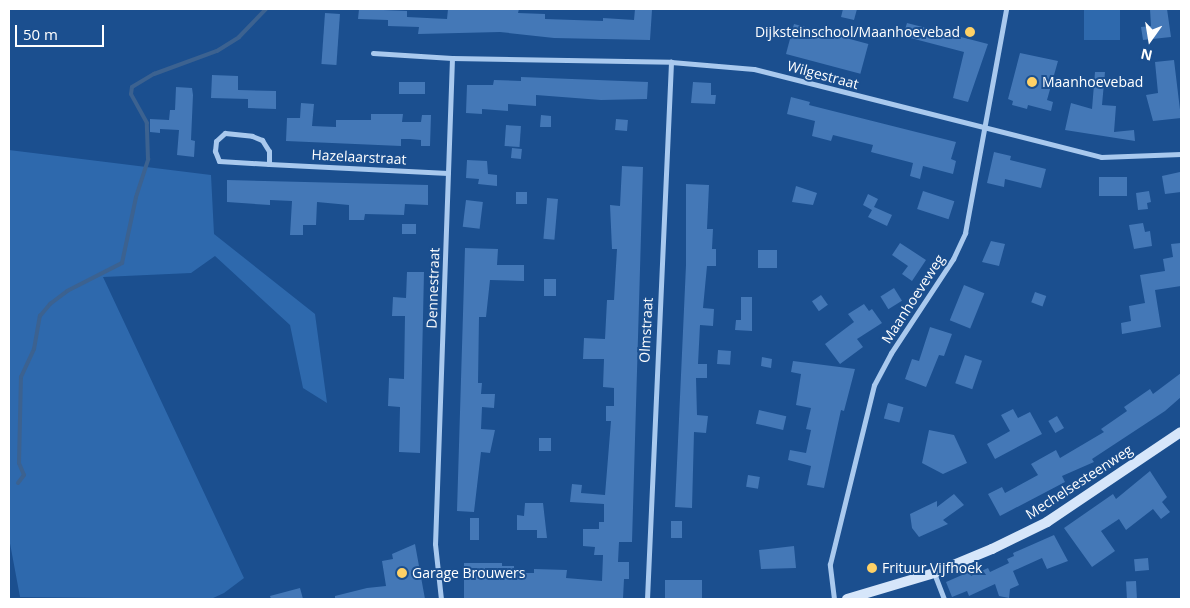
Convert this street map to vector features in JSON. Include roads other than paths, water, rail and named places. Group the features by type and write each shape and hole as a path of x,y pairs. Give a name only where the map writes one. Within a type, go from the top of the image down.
{"main road":[{"name":"Mechelsesteenweg","path":"847,599 934,573 1047,522 1181,432"}],"street":[{"name":"Maanhoeveweg","path":"834,599 830,564 874,385 953,259 965,233 1006,9"},
{"path":"373,53 452,58"},
{"name":"Wilgestraat","path":"452,58 671,62 754,69 984,129 1101,157 1181,154"},
{"name":"Dennestraat","path":"441,599 435,544 452,58"},
{"name":"Olmstraat","path":"647,599 671,62"},
{"name":"Hazelaarstraat","path":"269,164 269,151 262,140 252,136 225,134 216,141 215,151 219,161 269,164 448,173"},
{"path":"934,573 944,599"}],"waterway":[{"path":"18,483 24,475 19,463 21,377 34,349 40,316 50,304 67,291 122,263 136,197 148,159 147,123 131,94 132,87 154,74 217,51 239,37 266,9"}],"place":[{"name":"Dijksteinschool/Maanhoevebad","path":"970,32"},
{"name":"Maanhoevebad","path":"1032,82"},
{"name":"Frituur Vijfhoek","path":"872,568"},
{"name":"Garage Brouwers","path":"402,573"}]}
